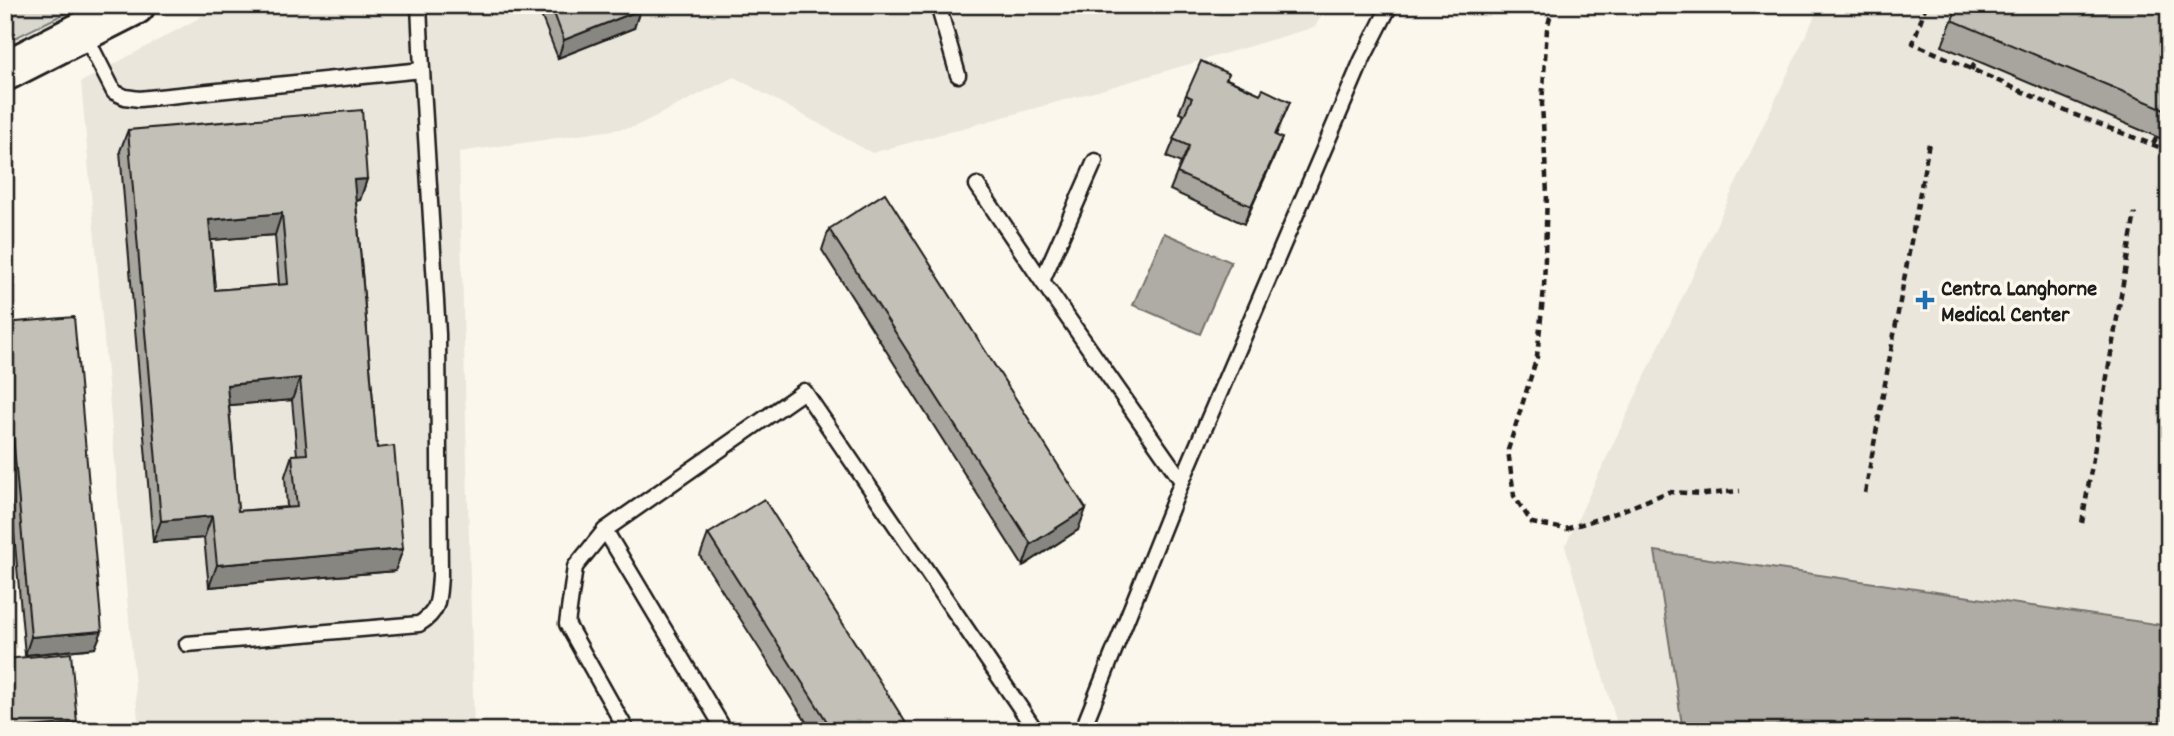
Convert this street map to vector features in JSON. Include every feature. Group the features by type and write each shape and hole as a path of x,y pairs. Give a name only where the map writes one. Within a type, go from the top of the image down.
{"main road":[{"path":"5,71 135,5"}],"lane":[{"path":"187,644 419,624 432,616 438,602 438,334 418,5"},
{"path":"938,5 958,75"},
{"path":"1082,731 1182,481 1357,73 1390,5"},
{"path":"83,31 114,92 139,99 422,70"},
{"path":"1042,281 1096,161"},
{"path":"977,185 1182,481"},
{"path":"627,731 567,624 575,567 605,530 804,391 1036,731"},
{"path":"605,530 725,731"}],"path":[{"path":"1553,5 1547,29 1542,104 1548,194 1544,288 1537,357 1508,450 1514,496 1532,523 1566,529 1668,492 1705,494 1740,491"},
{"path":"1926,5 1913,43 2070,113 2169,151"},
{"path":"1971,70 1976,61"},
{"path":"2153,144 2158,137"},
{"path":"1865,493 1929,144"},
{"path":"2082,523 2135,213"}],"shaded area":[{"path":"5,5 82,5 5,43"},
{"path":"223,5 1327,5 1315,27 872,153 734,77 634,127 459,152 474,731 139,731 81,82"},
{"name":"Centra Langhorne Medical Center","path":"1820,5 2169,5 2169,731 1619,731 1565,546"},
{"path":"1164,233 1231,262 1200,334 1133,305"},
{"path":"1655,551 2169,626 2169,731 1683,731"}],"building":[{"path":"551,5 638,5 640,10 564,40"},
{"path":"1958,5 2169,5 2169,111 1952,20"},
{"path":"1201,61 1229,74 1226,79 1260,94 1263,89 1290,102 1275,135 1282,138 1251,206 1177,173 1189,146 1173,139 1192,98 1186,95"},
{"path":"362,110 367,179 354,180 377,448 394,446 403,549 217,565 212,516 161,521 128,130","holes":["282,213 288,284 215,290 209,220","300,378 307,454 292,455 297,507 238,511 227,385"]},
{"path":"885,193 1086,509 1031,544 829,229"},
{"path":"74,317 102,631 31,637 5,323"},
{"path":"764,499 911,731 833,731 708,534"},
{"path":"71,653 77,723 5,729 5,659"}],"place":[{"name":"Centra Langhorne Medical Center","path":"1925,300"}]}
